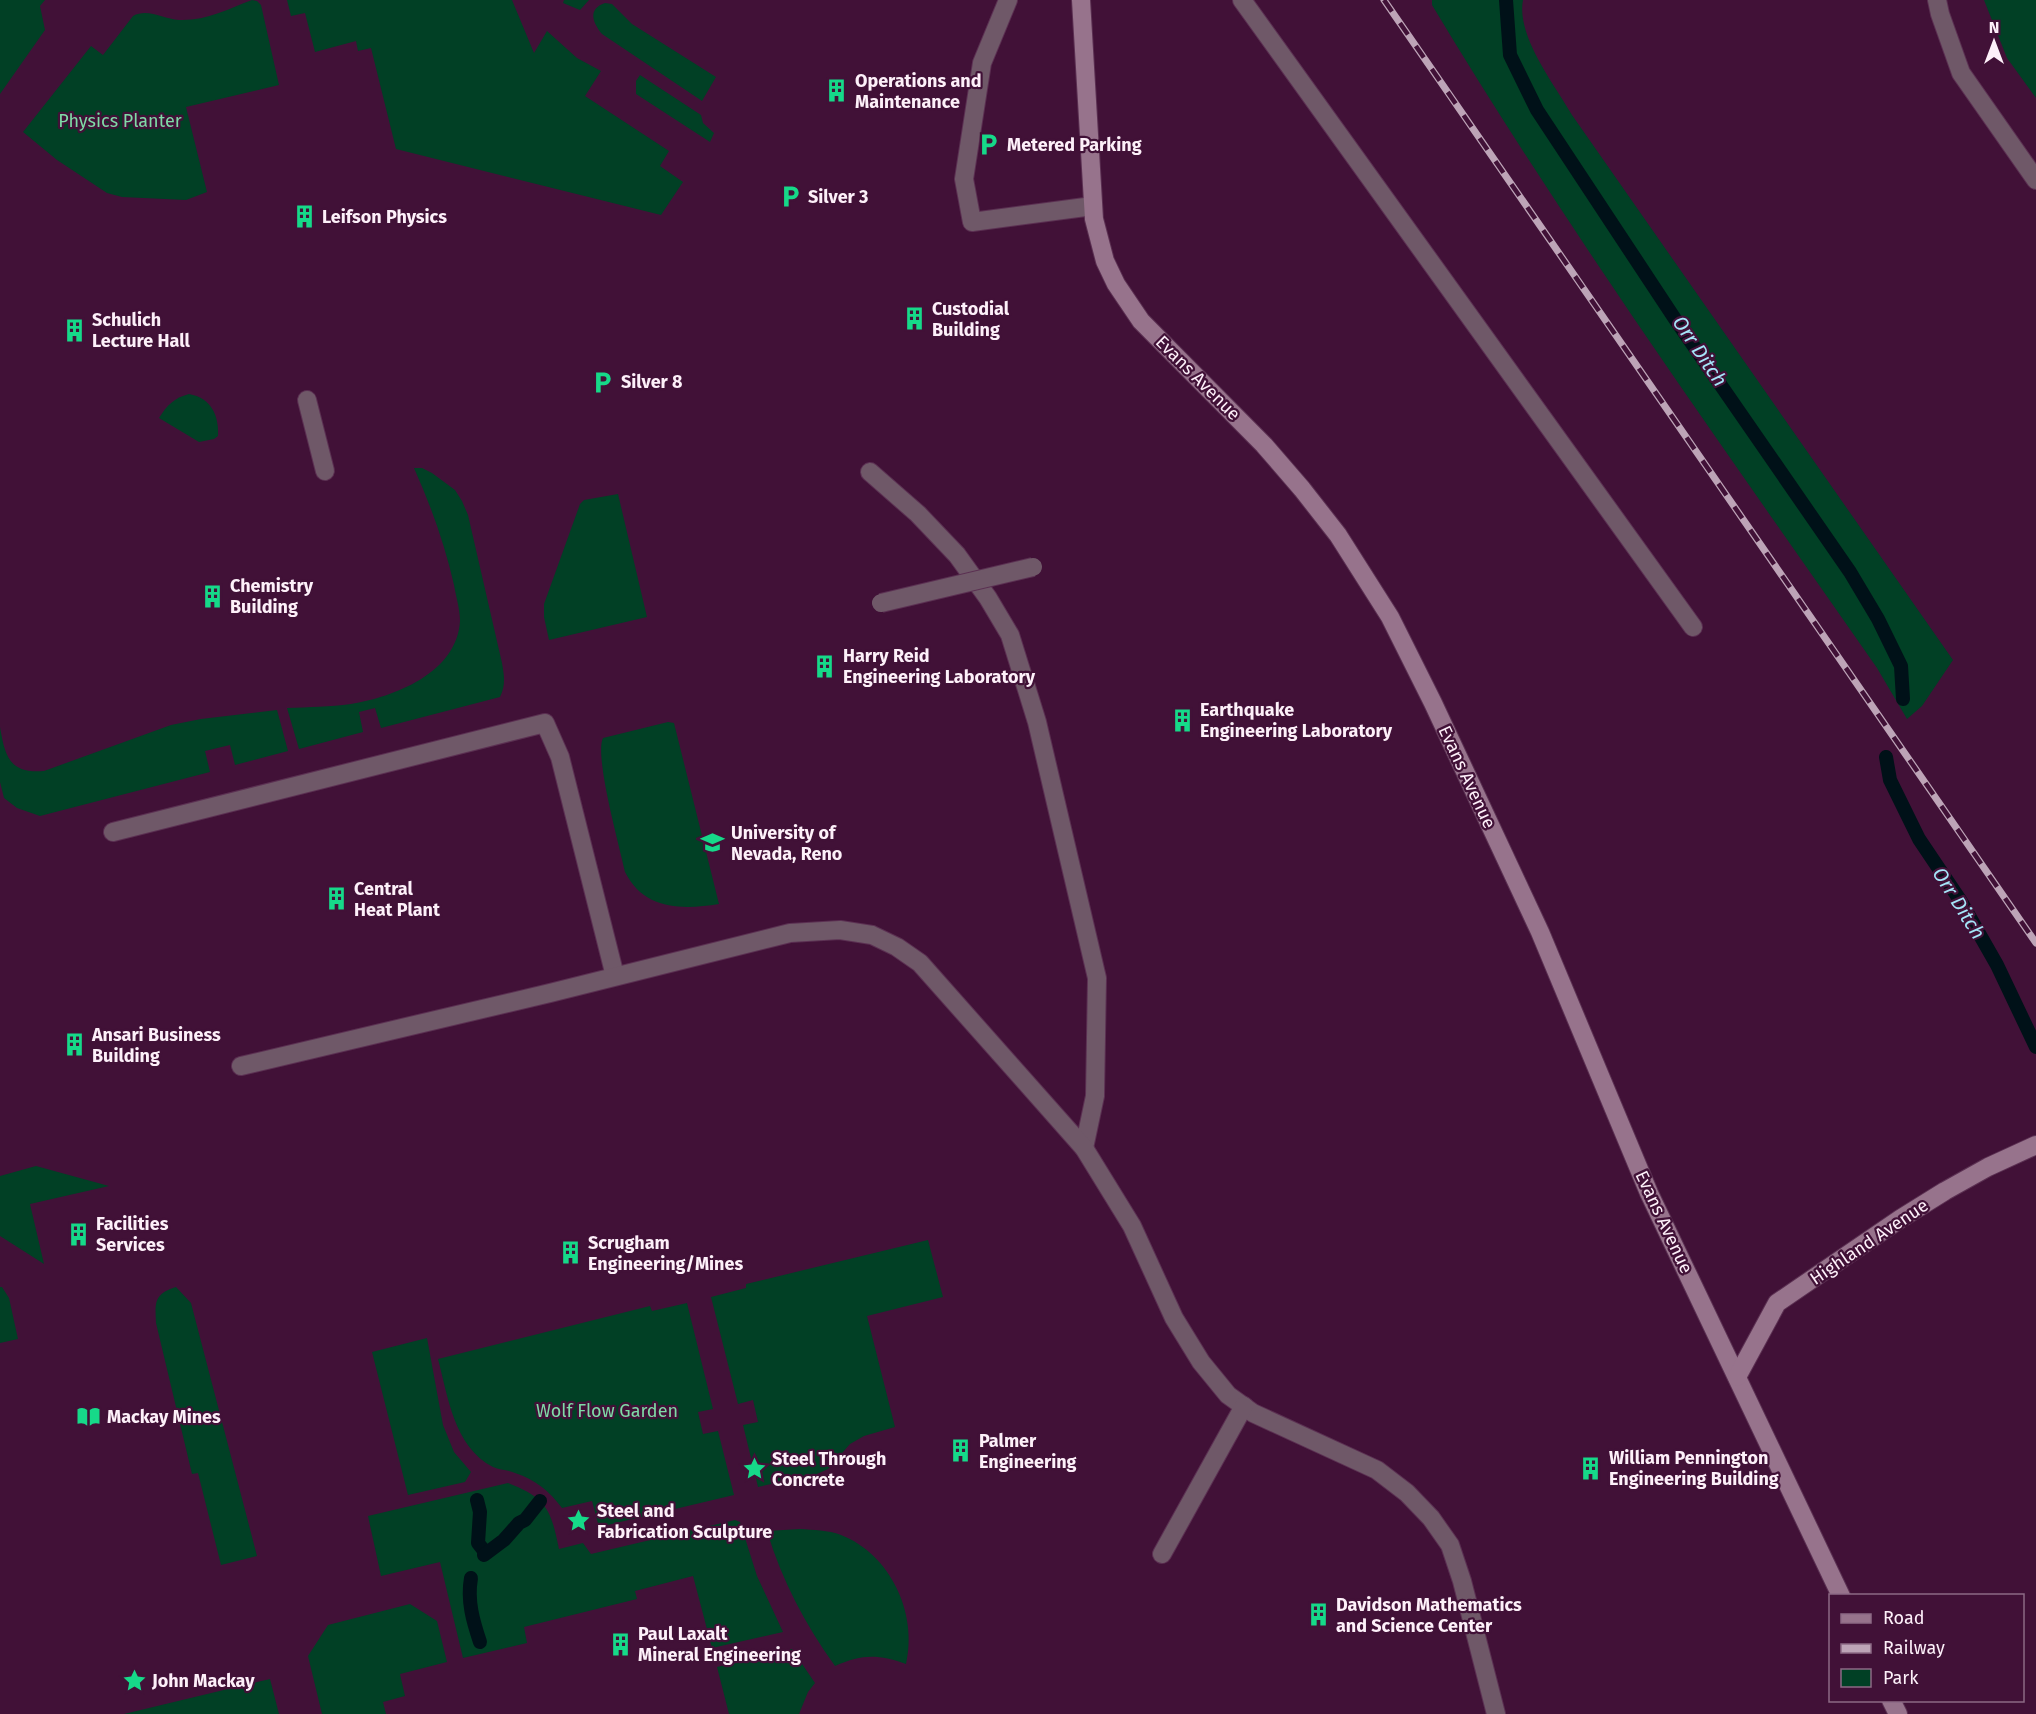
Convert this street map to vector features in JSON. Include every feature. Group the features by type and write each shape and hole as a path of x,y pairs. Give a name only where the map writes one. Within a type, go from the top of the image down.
{"street":[{"path":"1008,0 982,63 964,179 972,222 1093,206"},
{"name":"Evans Avenue","path":"1081,0 1093,206 1098,240 1105,261 1116,284 1141,321 1264,445 1302,489 1338,535 1390,617 1433,703 1540,932 1649,1193 1840,1594"},
{"path":"1242,0 1693,627"},
{"path":"1937,0 1961,73 2036,180"},
{"path":"307,400 325,471"},
{"path":"870,472 918,514 957,555 1011,635 1037,722 1097,978 1095,1096 1084,1148"},
{"path":"881,603 1033,567"},
{"path":"113,832 545,723 560,757 615,976"},
{"path":"240,1066 550,993 790,933 840,930 872,935 897,947 920,963 1084,1148 1132,1226 1174,1318 1201,1362 1228,1395 1253,1413 1377,1470 1407,1493 1431,1518 1450,1545 1462,1581 1496,1714"},
{"name":"Highland Avenue","path":"1737,1377 1777,1303 1945,1191 1988,1167 2036,1145"},
{"path":"1162,1554 1244,1406"}],"green space":[{"path":"0,0 45,0 40,6 45,30 0,94"},
{"name":"Physics Planter","path":"252,0 261,5 279,85 186,107 207,192 186,200 122,197 107,193 57,160 23,132 91,46 103,55 133,16 150,13 179,20 198,19"},
{"path":"287,0 512,0 534,53 547,31 577,58 601,71 585,96 669,151 660,166 683,182 661,215 396,149 371,48 358,51 356,41 315,52 305,13 291,16"},
{"path":"564,0 589,0 580,10 563,3"},
{"path":"1432,0 1523,0 1522,14 1531,44 1538,60 1572,115 1953,660 1922,706 1907,719 1877,668 1706,423 1538,174 1432,5"},
{"path":"1984,0 2036,0 2036,98 2007,58"},
{"path":"605,3 612,4 632,24 716,77 702,101 602,34 593,17 596,9"},
{"path":"640,75 701,115 703,123 714,133 710,142 636,94 636,81"},
{"path":"189,394 203,399 212,409 218,428 218,436 214,439 199,442 159,418 171,403"},
{"path":"414,468 422,468 432,473 455,490 468,515 502,663 504,680 502,693 500,697 381,728 375,708 359,712 363,732 299,749 287,708 351,704 368,701 404,688 436,668 448,655 456,639 460,616 450,570 437,526"},
{"path":"618,494 647,617 549,640 544,604 580,504 584,500"},
{"path":"277,710 288,751 235,765 230,745 205,751 210,772 40,816 17,808 4,798 0,782 0,727 7,755 16,766 23,770 44,771 171,725"},
{"path":"668,722 674,723 719,904 678,907 653,900 633,885 625,872 605,782 601,748 603,738"},
{"path":"36,1166 109,1186 30,1204 44,1264 0,1236 0,1176"},
{"path":"928,1240 943,1297 867,1316 895,1427 864,1436 850,1444 828,1469 817,1474 758,1487 743,1425 758,1422 753,1400 738,1404 711,1297 746,1288 746,1284"},
{"path":"0,1287 9,1298 18,1339 0,1343"},
{"path":"176,1287 191,1303 257,1556 221,1565 198,1473 192,1474 156,1323 157,1300 163,1293"},
{"name":"Wolf Flow Garden","path":"687,1303 713,1409 698,1412 703,1434 718,1431 734,1495 599,1527 592,1501 562,1508 547,1491 536,1483 523,1476 493,1467 469,1447 455,1420 438,1359 650,1306 652,1311"},
{"path":"427,1338 443,1425 454,1452 471,1472 465,1482 408,1495 372,1352"},
{"path":"508,1483 531,1494 545,1507 553,1524 559,1549 583,1543 591,1554 735,1520 740,1522 757,1576 783,1632 712,1648 693,1576 635,1591 637,1599 524,1627 527,1643 463,1658 440,1562 381,1576 368,1516"},
{"path":"800,1529 841,1535 874,1556 886,1571 904,1606 909,1645 906,1664 887,1658 862,1657 835,1666 795,1602 767,1531"},
{"path":"410,1604 437,1621 447,1662 400,1674 405,1696 383,1702 386,1714 322,1714 308,1656 328,1625"},
{"path":"792,1649 815,1683 808,1692 799,1714 729,1714 717,1667"},
{"path":"270,1679 279,1714 124,1714"}],"waterway":[{"name":"Orr Ditch","path":"1506,0 1510,55 1537,110 1675,319 1850,572 1878,619 1901,666 1903,699"},
{"name":"Orr Ditch","path":"1886,757 1890,780 1919,839 1960,900 1997,965 2036,1047"},
{"path":"477,1500 480,1512 478,1543 485,1552"},
{"path":"484,1555 525,1520 540,1501"},
{"path":"471,1578 470,1603 480,1642"}],"railway":[{"path":"1384,0 2036,943"}],"place":[{"name":"Operations and Maintenance","path":"837,91"},
{"name":"Metered Parking","path":"989,145"},
{"name":"Silver 3","path":"790,197"},
{"name":"Leifson Physics","path":"304,217"},
{"name":"Custodial Building","path":"914,319"},
{"name":"Schulich Lecture Hall","path":"74,330"},
{"name":"Silver 8","path":"603,382"},
{"name":"Chemistry Building","path":"212,596"},
{"name":"Harry Reid Engineering Laboratory","path":"825,666"},
{"name":"Earthquake Engineering Laboratory","path":"1182,720"},
{"name":"University of Nevada, Reno","path":"713,843"},
{"name":"Central Heat Plant","path":"336,899"},
{"name":"Ansari Business Building","path":"74,1045"},
{"name":"Facilities Services","path":"78,1234"},
{"name":"Scrugham Engineering/Mines","path":"570,1253"},
{"name":"Mackay Mines","path":"89,1417"},
{"name":"Palmer Engineering","path":"961,1451"},
{"name":"William Pennington Engineering Building","path":"1591,1468"},
{"name":"Steel Through Concrete","path":"754,1469"},
{"name":"Steel and Fabrication Sculpture","path":"579,1521"},
{"name":"Davidson Mathematics and Science Center","path":"1318,1615"},
{"name":"Paul Laxalt Mineral Engineering","path":"620,1644"},
{"name":"John Mackay","path":"134,1681"}]}
